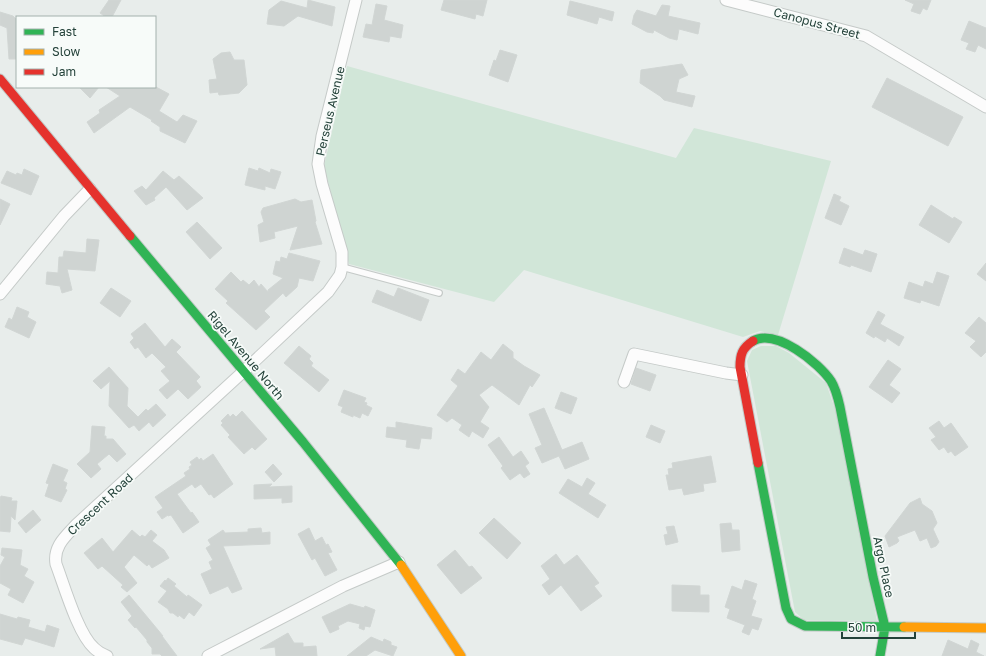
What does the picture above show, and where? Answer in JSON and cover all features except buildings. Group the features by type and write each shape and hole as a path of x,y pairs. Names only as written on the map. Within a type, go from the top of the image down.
{"main road":[{"name":"Rigel Avenue North","path":"0,79 88,191"},
{"name":"Rigel Avenue North","path":"0,91 88,191 241,374 303,442 395,564 461,656"},
{"name":"Argo Place","path":"757,338 779,341 792,347 809,359 830,380 836,392 873,576 885,627 806,626 793,622 791,619 784,597 740,366 741,354 745,346 757,338"},
{"name":"Rigel Avenue North","path":"395,564 453,656"},
{"path":"880,656 885,627 986,628"}],"street":[{"name":"Perseus Avenue","path":"342,267 342,252 322,184 318,164 322,136 356,0"},
{"name":"Canopus Street","path":"726,0 859,33 884,45 986,107"},
{"path":"0,294 64,216 88,191"},
{"path":"241,374 328,292 340,275 342,267"},
{"path":"624,382 634,354 742,375"},
{"name":"Crescent Road","path":"102,655 88,642 79,625 56,564 56,548 77,524 241,374"},
{"path":"208,656 343,586 395,564"}],"lane":[{"path":"342,267 439,293"}],"green space":[{"path":"347,66 676,158 694,128 831,161 778,335 760,331 743,337 524,270 494,302 349,264 324,166"},
{"path":"761,346 776,346 789,353 826,383 836,412 877,621 804,620 795,612 747,361 752,350"}],"traffic: fast":[{"path":"130,236 303,442 401,565"},
{"path":"753,341 762,338 773,339 796,349 817,365 831,381 834,387 838,397 873,577 885,627 880,656"},
{"path":"758,463 786,608 791,619 805,626 904,627"}],"traffic: slow":[{"path":"401,565 461,656"},
{"path":"904,627 986,628"}],"traffic: jam":[{"path":"0,79 130,236"},
{"path":"753,341 746,346 742,352 740,367 758,463"}]}
